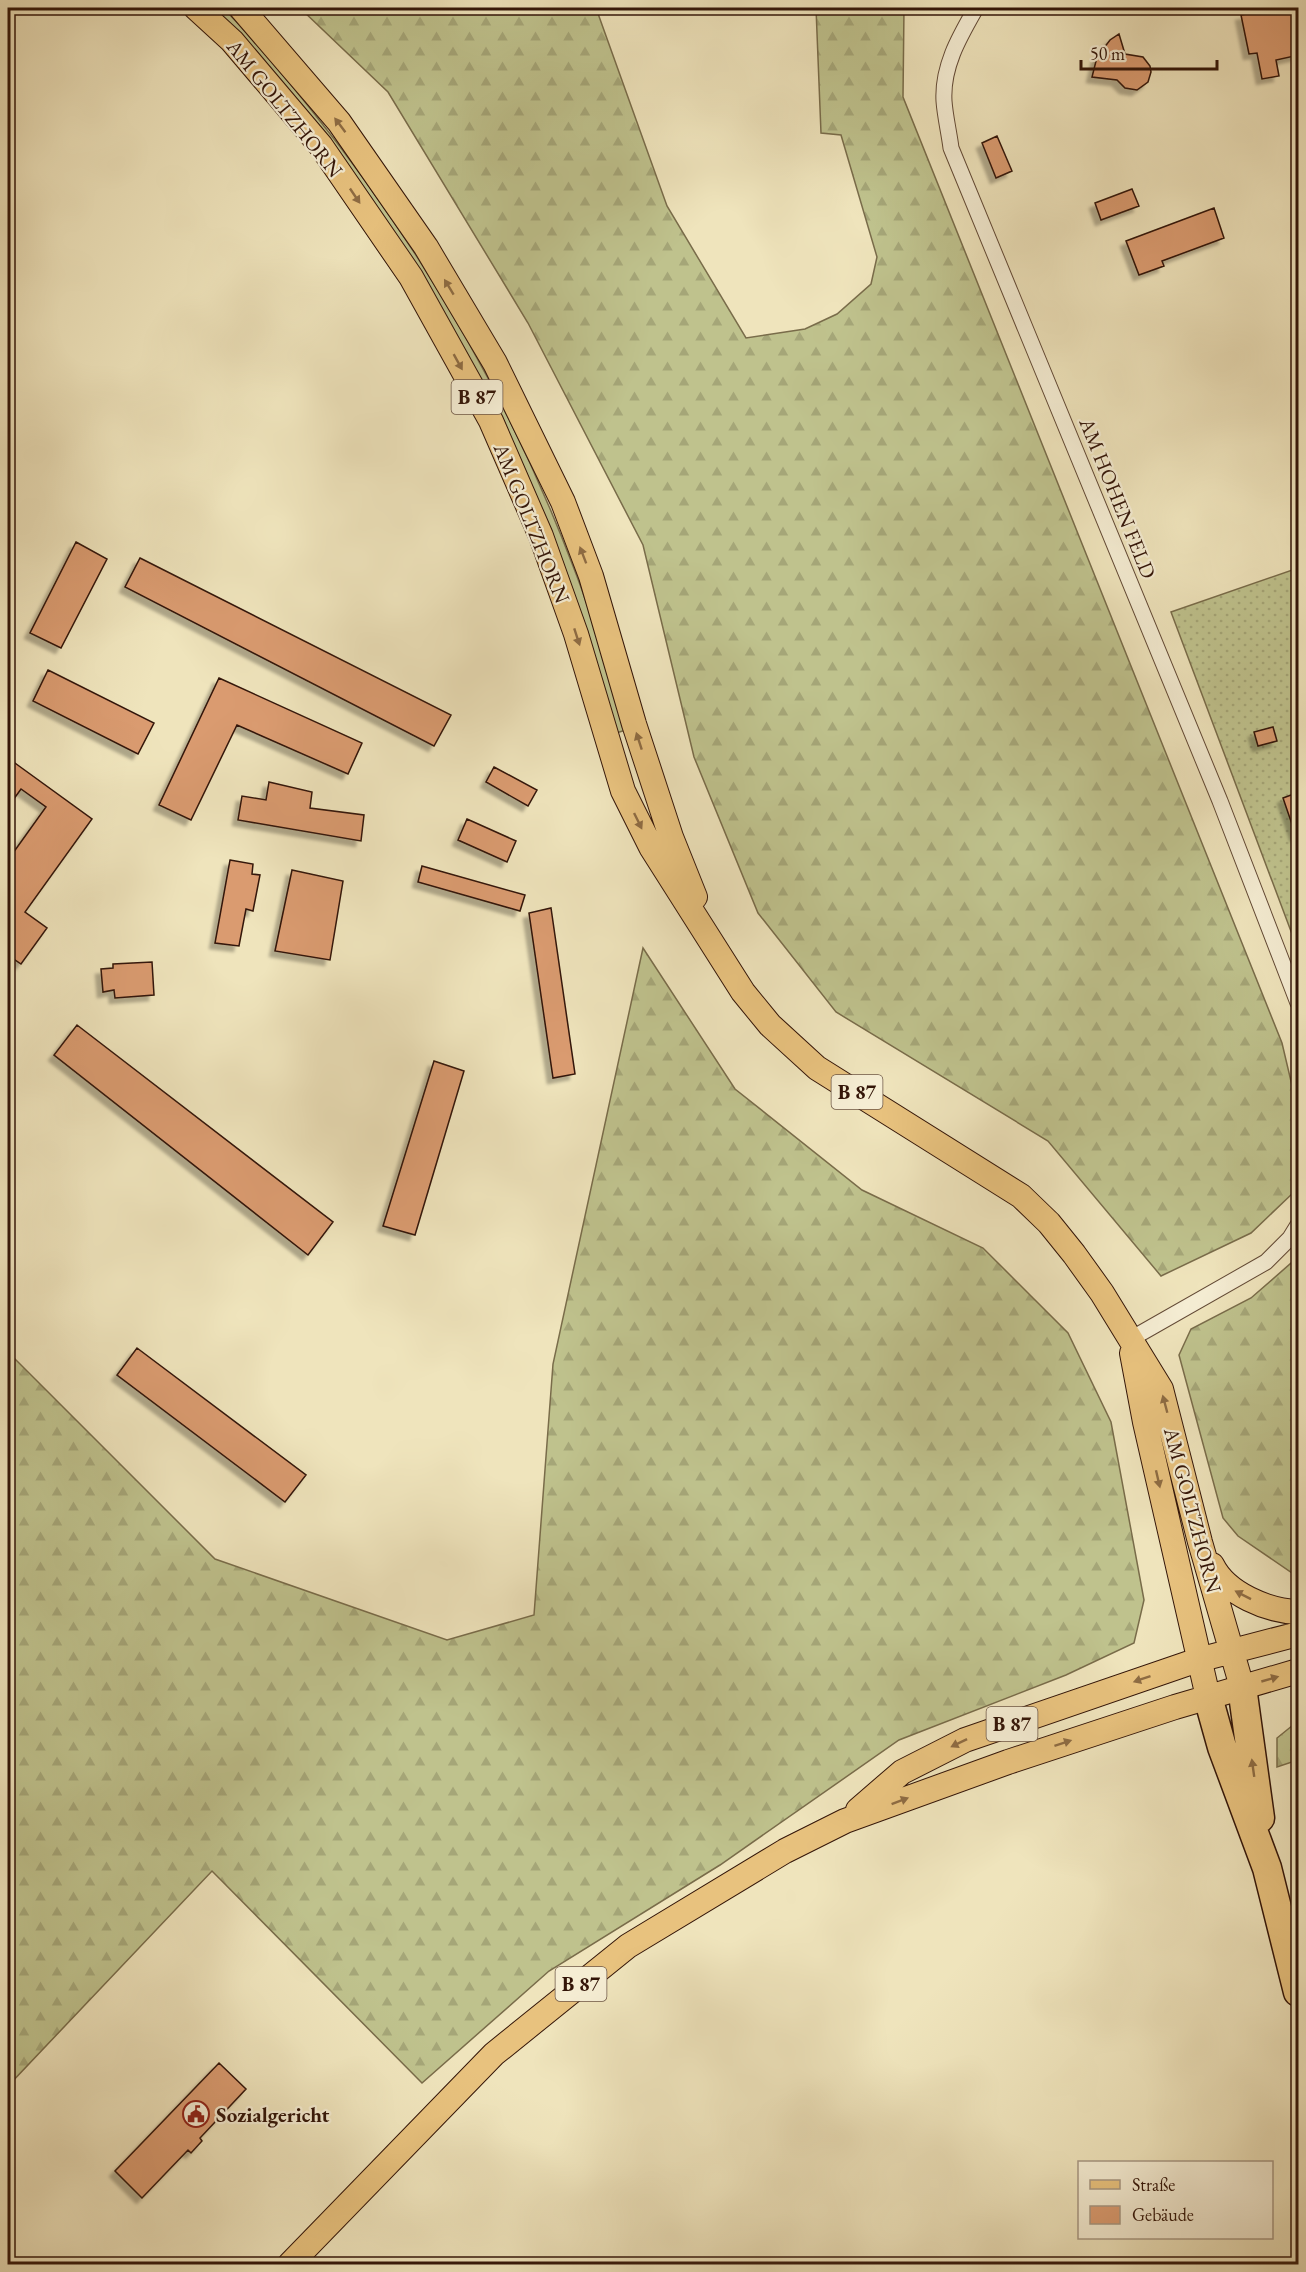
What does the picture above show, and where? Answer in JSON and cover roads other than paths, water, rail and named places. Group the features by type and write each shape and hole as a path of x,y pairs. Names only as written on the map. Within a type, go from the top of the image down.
{"highway":[{"path":"1242,1687 1267,1868"},
{"path":"1208,1697 1221,1747 1267,1868 1299,1992"}],"main road":[{"name":"AM GOLTZHORN","path":"196,8 232,41 321,146 411,277 485,411 541,536 576,634 623,791 651,847 742,992 770,1025 817,1068 1021,1196 1049,1223 1102,1293 1161,1389 1200,1542 1242,1687"},
{"name":"AM GOLTZHORN","path":"241,8 339,122 426,247 495,363 563,501 591,576 634,724 671,837 720,958"},
{"name":"AM GOLTZHORN","path":"1130,1340 1145,1422 1208,1697"},
{"path":"1200,1542 1215,1572 1230,1588 1262,1603 1299,1612"},
{"path":"1231,1651 1299,1634"},
{"name":"B 87","path":"845,1821 902,1772 965,1740 1198,1660 1231,1651"},
{"path":"1242,1687 1299,1671"},
{"name":"B 87","path":"290,2265 494,2054 628,1946 785,1851 845,1821 997,1765 1242,1687"}],"street":[{"name":"AM HOHEN FELD","path":"976,8 957,40 946,70 944,99 951,148 1216,790 1299,1003"},
{"path":"1130,1340 1266,1262 1290,1238 1299,1225"}],"place":[{"name":"Sozialgericht","path":"196,2114"}]}
